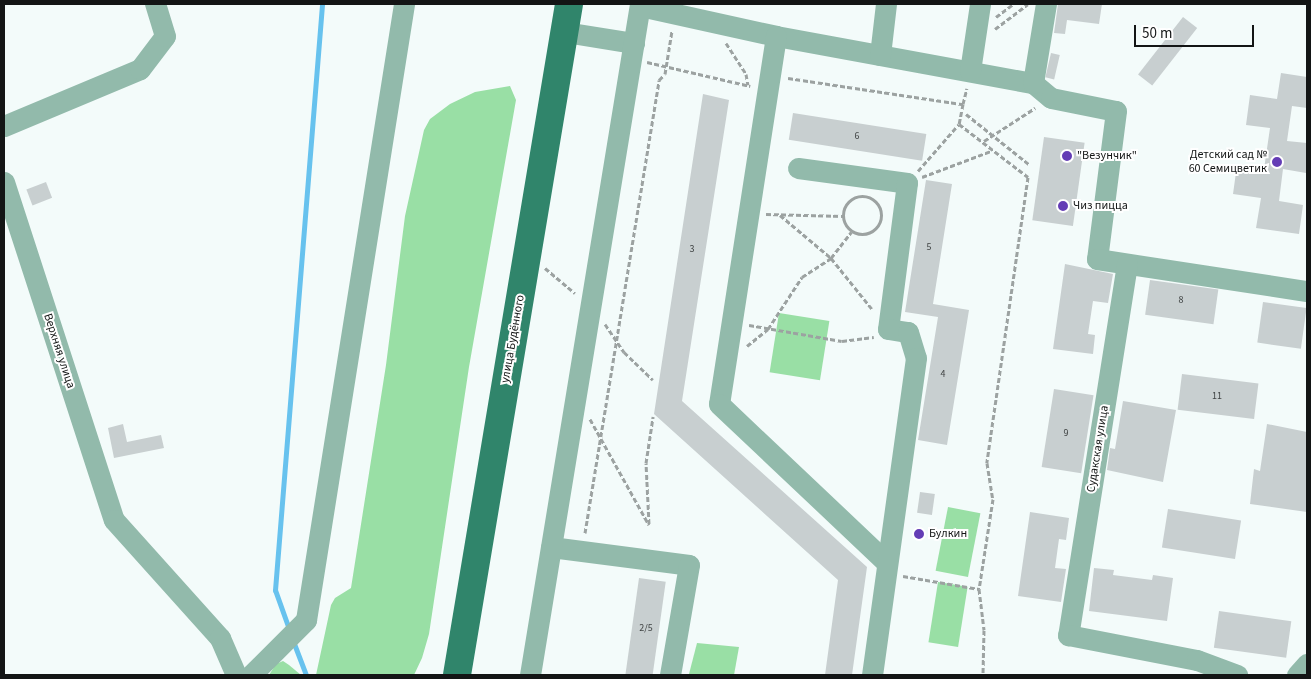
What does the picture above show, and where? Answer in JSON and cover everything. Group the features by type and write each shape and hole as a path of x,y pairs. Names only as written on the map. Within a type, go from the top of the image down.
{"main road":[{"name":"улица Будённого","path":"457,675 569,4"}],"street":[{"path":"4,126 140,69 166,36 155,4"},
{"path":"251,675 306,620 404,4"},
{"path":"880,55 886,4"},
{"path":"970,72 980,4"},
{"path":"1032,83 1046,4"},
{"path":"530,675 640,5 776,36 1032,83 1051,98 1116,111 1098,259 1307,291"},
{"path":"565,32 633,51"},
{"path":"776,36 719,404 886,568"},
{"path":"798,168 907,183 898,331 916,358 872,675"},
{"name":"Верхняя улица","path":"4,182 114,520 220,638 236,675"},
{"name":"Судакская улица","path":"1127,264 1068,635 1197,660 1237,675"},
{"path":"551,547 689,565 670,675"},
{"path":"1297,675 1307,664"}],"path":[{"path":"974,44 1029,4"},
{"path":"582,551 659,80 666,74 675,13"},
{"path":"633,51 667,67 748,84 766,101"},
{"path":"907,183 959,124 970,72"},
{"path":"770,75 963,104"},
{"path":"984,141 1051,98"},
{"path":"966,114 1030,165"},
{"path":"959,124 991,150 1028,176 987,463 994,499 979,589 984,630 983,675"},
{"path":"907,183 991,150"},
{"path":"857,197 869,197 879,206 881,218 876,230 864,235 852,232 843,216 846,204 857,197"},
{"path":"748,213 843,216"},
{"path":"780,215 831,258 898,331"},
{"path":"725,363 768,329 802,277 831,258 852,232"},
{"path":"731,322 842,341 898,331"},
{"path":"576,394 650,524 646,463 654,417"},
{"path":"886,568 979,589"}],"green space":[{"path":"510,86 516,100 469,367 429,634 422,658 414,675 316,675 331,605 335,598 351,588 386,365 405,216 424,130 430,119 450,104 475,92"},
{"path":"779,313 829,321 820,380 770,372"},
{"path":"948,507 980,513 968,577 936,571"},
{"path":"938,582 968,587 958,647 928,642"},
{"path":"697,643 739,647 734,675 689,674"},
{"path":"283,661 301,675 269,675 276,664"}],"building":[{"path":"1058,4 1102,4 1099,24 1067,20 1065,34 1054,33"},
{"path":"1183,17 1197,28 1152,86 1138,75"},
{"path":"1051,53 1060,55 1054,79 1045,77"},
{"path":"1281,73 1307,77 1307,108 1292,106 1287,141 1307,143 1306,173 1283,169 1279,201 1303,205 1299,234 1256,228 1261,198 1233,194 1237,165 1264,169 1270,128 1246,125 1250,95 1277,99"},
{"path":"703,94 729,100 682,401 867,567 852,675 825,675 838,580 654,414"},
{"path":"793,113 926,134 922,161 789,140"},
{"path":"1044,137 1085,143 1073,226 1032,220"},
{"path":"926,180 952,184 933,304 969,310 947,445 918,440 938,317 905,312"},
{"path":"46,182 52,198 32,205 26,190"},
{"path":"1065,264 1113,274 1108,303 1093,301 1088,334 1095,335 1093,354 1053,349"},
{"path":"1150,280 1218,290 1213,324 1145,315"},
{"path":"1263,302 1307,308 1301,349 1257,343"},
{"path":"1182,374 1258,383 1254,419 1178,410"},
{"path":"1054,389 1094,395 1081,473 1042,467"},
{"path":"1123,401 1176,410 1163,482 1107,470 1110,448 1115,449"},
{"path":"123,424 127,442 161,435 164,448 114,458 108,428"},
{"path":"1267,424 1307,432 1307,512 1250,504 1254,469 1260,471"},
{"path":"920,492 935,494 932,515 917,513"},
{"path":"1168,509 1241,521 1235,559 1162,548"},
{"path":"1030,512 1069,518 1066,540 1059,539 1055,568 1066,569 1061,602 1018,596"},
{"path":"1094,568 1114,570 1113,575 1152,580 1153,575 1173,578 1167,621 1089,611"},
{"path":"639,578 666,582 653,675 625,675"},
{"path":"1219,611 1291,621 1286,658 1214,648"}],"waterway":[{"path":"289,629 275,590 322,4"},
{"path":"293,641 306,675"}],"place":[{"name":"\"Везунчик\"","path":"1067,156"},
{"name":"Детский сад № 60 Семицветик","path":"1277,162"},
{"name":"Чиз пицца","path":"1063,206"},
{"name":"Булкин","path":"919,534"}]}
